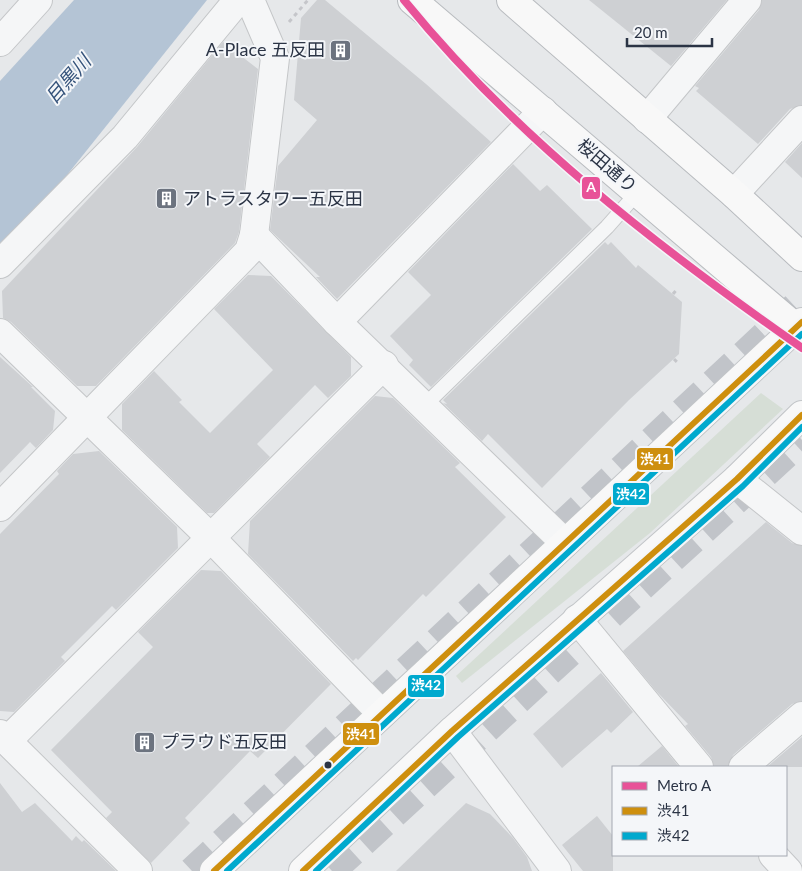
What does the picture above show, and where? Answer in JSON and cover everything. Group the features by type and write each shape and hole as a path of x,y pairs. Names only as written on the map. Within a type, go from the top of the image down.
{"main road":[{"name":"桜田通り","path":"412,0 800,328"},
{"path":"512,0 734,194 802,257"},
{"path":"214,871 565,543 800,328"},
{"path":"303,871 452,731 737,479 802,415"}],"street":[{"path":"0,42 38,0"},
{"path":"0,264 125,137 238,0"},
{"path":"0,507 88,419 249,251 254,235 275,58 250,0"},
{"path":"646,119 747,0"},
{"path":"337,322 543,111"},
{"path":"734,194 802,120"},
{"path":"254,235 337,322 384,365 565,543"},
{"path":"0,333 210,537 382,714"},
{"path":"138,871 3,738 384,365"},
{"path":"737,479 802,531"},
{"path":"577,619 698,766"},
{"path":"744,766 802,716"},
{"path":"452,731 555,870"},
{"path":"775,856 788,871"}],"lane":[{"path":"425,405 607,227 638,192"}],"path":[{"path":"283,29 308,0"},
{"path":"673,294 678,288"},
{"path":"674,359 678,363"}],"shaded area":[{"path":"761,393 783,409 650,533 462,683 456,676"}],"water":[{"name":"目黒川","path":"74,0 207,0 63,180 0,243 0,81"}],"building":[{"path":"317,0 325,0 426,84 491,142 337,299 316,277 320,277 270,230 278,166 317,120 294,100 301,18"},
{"path":"589,0 727,0 671,66"},
{"path":"762,0 802,0 802,105 790,109 758,144 696,91 699,88 695,86 759,10"},
{"name":"アトラスタワー五反田","path":"223,42 258,69 239,232 235,243 96,386 77,386 11,322 3,318 2,291 137,147"},
{"path":"802,143 802,178 785,162"},
{"path":"513,164 540,191 547,185 592,229 431,387 409,365 413,360 390,336 431,295 408,272"},
{"path":"605,242 608,245 611,242 636,268 638,265 682,302 679,354 629,400 542,488 488,434 482,441 443,403 447,404 443,400"},
{"path":"248,275 271,276 351,357 351,376 328,398 315,385 257,444 270,457 214,513 207,513 122,430 122,404 154,371 182,400 179,402 210,433 273,370 214,309"},
{"path":"0,357 33,387 31,387 55,411 53,430 36,448 30,442 0,473"},
{"path":"375,396 393,398 460,463 455,467 506,517 426,597 423,594 358,660 356,658 353,661 248,554 250,521"},
{"path":"99,451 177,527 178,548 116,610 112,606 61,657 65,661 14,712 0,711 0,534 59,474 57,471 73,454"},
{"path":"766,522 792,543 802,546 802,701 792,704 733,755 728,766 714,766 711,757 685,726 688,724 656,691 623,651"},
{"path":"201,570 221,571 331,684 258,758 250,751 185,818 190,823 151,863 106,818 112,812 51,750 153,647 138,632"},
{"path":"601,673 633,712 611,733 607,729 562,768 533,734"},
{"path":"802,737 802,767 768,766"},
{"path":"662,746 678,766 638,766"},
{"path":"0,783 22,812 35,803 72,841 76,836 82,842 84,840 116,871 0,871"},
{"path":"466,803 490,814 513,838 527,857 532,871 396,871"},
{"path":"597,816 612,835 613,871 583,871 562,845"}],"tunnel":[{"path":"192,871 802,300"},
{"path":"332,871 802,440"}],"metro line":[{"name":"A","path":"404,0 492,98 591,188 695,271 802,348"}],"transit line":[{"name":"渋41","path":"214,871 802,322"},
{"name":"渋42","path":"227,871 802,334"},
{"name":"渋41","path":"303,871 452,731 737,479 802,415"},
{"name":"渋42","path":"316,871 458,737 743,486 802,427"}],"place":[{"name":"A-Place 五反田","path":"341,50"},
{"name":"アトラスタワー五反田","path":"167,199"},
{"name":"プラウド五反田","path":"145,742"}]}
